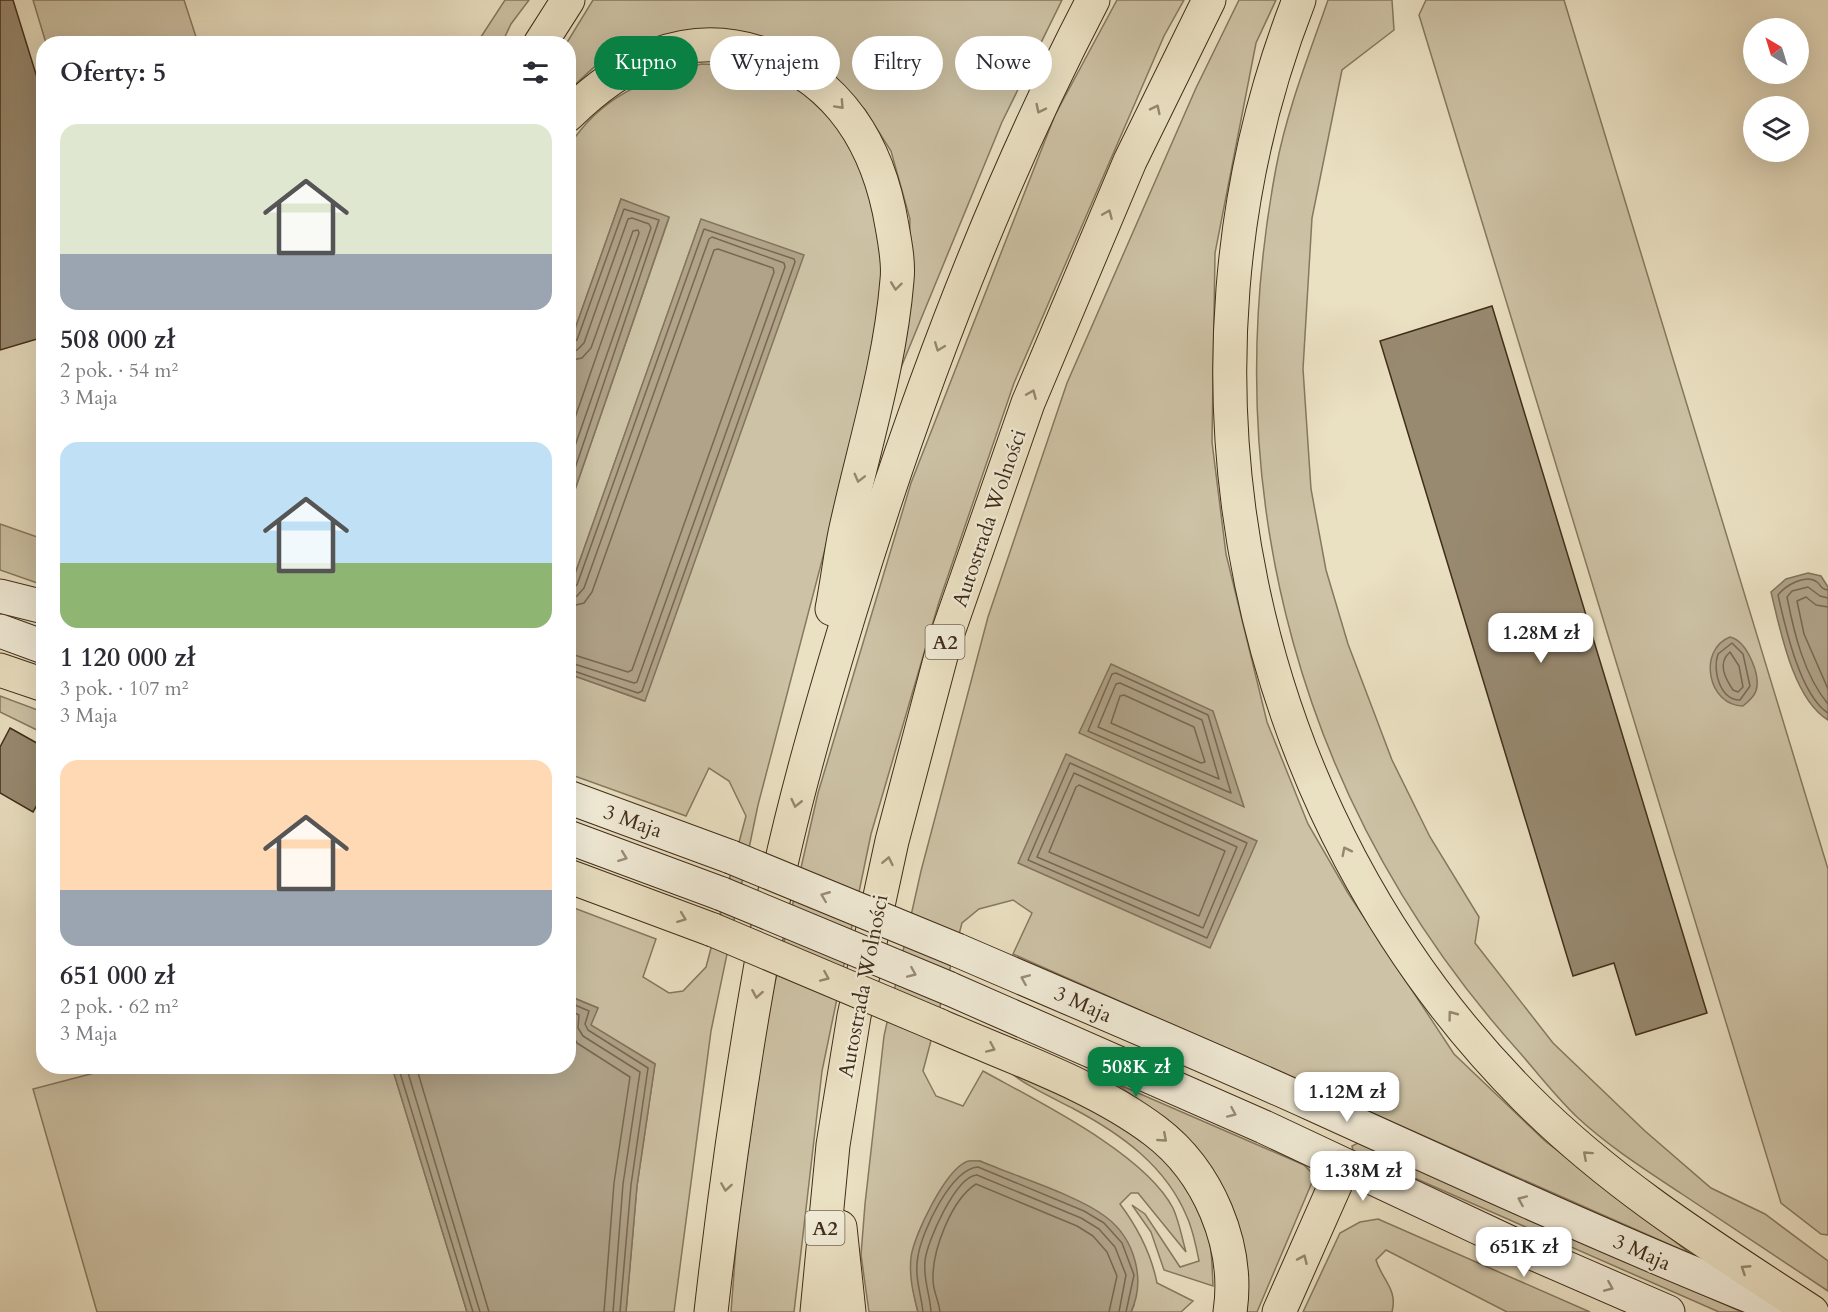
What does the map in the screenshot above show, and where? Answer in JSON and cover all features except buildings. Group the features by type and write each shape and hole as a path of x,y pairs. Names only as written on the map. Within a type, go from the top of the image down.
{"highway":[{"path":"545,36 568,0"},
{"path":"809,746 874,533 928,375 1026,137 1093,0"},
{"name":"Autostrada Wolności","path":"818,1312 833,1145 854,1016 892,841 945,641 1033,392 1130,161 1209,0"},
{"path":"1299,0 1268,90 1240,215 1231,303 1228,390 1233,477 1247,568 1271,667 1304,761 1346,852 1372,899 1430,986 1486,1055 1526,1099 1618,1182 1812,1312"},
{"path":"576,107 597,87 630,65 666,50 708,45 741,47 798,69 822,86 848,114 867,142 886,189 895,240 897,279 876,412 845,534 809,746 770,914 725,1195 711,1312"},
{"path":"0,670 36,682"},
{"path":"576,879 713,930 938,1024 1136,1117 1174,1148 1198,1177 1217,1212 1229,1253 1232,1283 1230,1312"},
{"path":"833,1145 849,1312"},
{"path":"1279,1312 1344,1165"}],"main road":[{"path":"0,596 36,605"},
{"path":"0,631 36,643"},
{"name":"3 Maja","path":"576,800 731,857 957,950 1310,1103 1494,1188 1683,1270 1789,1312"},
{"name":"3 Maja","path":"576,840 722,894 948,988 1264,1127 1530,1252 1668,1312"},
{"path":"1310,1103 1326,1139 1344,1165"}],"shaded area":[{"path":"33,0 184,0 196,36 44,36"},
{"path":"505,0 529,0 511,24 505,36 482,36"},
{"path":"593,0 1062,0 1044,36 955,36 955,90 1018,90 1002,122 893,387 908,295 910,219 891,151 865,110 840,87 840,36 729,36 713,29 662,36 594,36 594,67 576,84 576,36 571,36"},
{"path":"1117,0 1184,0 1164,36 1014,383 939,602 871,834 822,1071 794,1312 731,1312 738,1220 768,1013 818,793 911,483 1055,115"},
{"path":"1239,0 1276,0 1256,43 1215,253 1212,442 1226,554 1267,722 1308,824 1348,893 1454,1054 1545,1141 1691,1254 1013,954 1032,913 1013,900 979,909 962,923 923,1071 936,1096 963,1106 983,1071 1087,1130 1139,1168 1159,1188 1173,1208 1186,1252 1138,1193 1131,1193 1120,1204 1143,1241 1157,1283 1193,1301 1181,1312 1131,1312 1134,1305 1087,1206 980,1161 966,1162 928,1214 920,1231 914,1248 912,1267 918,1312 869,1312 861,1255 884,1036 921,871 988,617 1067,383 1196,88"},
{"path":"1328,0 1392,0 1394,30 1342,70 1312,218 1303,369 1311,489 1326,570 1348,644 1392,760 1430,837 1479,917 1475,943 1553,1043 1645,1131 1711,1188 1765,1214 1828,1261 1828,1291 1601,1138 1562,1102 1445,959 1381,858 1330,752 1293,641 1268,527 1257,409 1260,289 1276,168 1292,104"},
{"path":"1426,0 1564,0 1828,869 1828,1235 1821,1234 1781,1203 1419,15"},
{"path":"701,64 710,64 710,90 800,90 840,128 867,175 881,219 881,304 847,465 758,805 711,1031 674,1312 626,1312 637,1186 655,1064 590,1025 598,1008 576,999 576,909 656,939 643,977 669,993 683,991 706,967 746,816 729,781 709,768 686,816 576,777 576,677 644,701 701,220 576,571 576,487 669,218 621,199 576,326 576,136 596,114 630,90 698,90 698,65"},
{"path":"0,524 36,537 36,583 0,570"},
{"path":"0,696 36,709 36,730 0,712"},
{"path":"1003,1067 1063,1094 1121,1125 1171,1166 1190,1192 1205,1222 1210,1245 1213,1286 1164,1270 1151,1232 1132,1205 1145,1214 1180,1267 1199,1261 1187,1217 1167,1182 1154,1167 1109,1129 1028,1085"},
{"path":"90,1074 394,1074 467,1312 97,1312 33,1089"},
{"path":"1115,1083 1304,1165 1311,1172 1313,1180 1257,1312 1242,1312 1244,1260 1231,1204 1203,1157 1168,1120"},
{"path":"1358,1143 1742,1312 1719,1312 1353,1151 1352,1146"},
{"path":"1378,1219 1590,1312 1507,1312 1386,1250 1376,1260 1393,1297 1392,1312 1303,1312 1340,1233 1360,1222"}],"water":[{"path":"621,199 669,217 576,487 576,326"},
{"path":"701,219 804,255 645,701 576,676 576,571"},
{"path":"1808,573 1821,576 1828,587 1828,720 1816,710 1797,680 1784,643 1771,592 1786,579"},
{"path":"1730,637 1742,645 1747,652 1756,676 1755,693 1743,706 1731,704 1722,697 1715,688 1711,676 1710,665 1713,653"},
{"path":"1111,664 1213,711 1244,807 1079,733"},
{"path":"1066,754 1257,841 1210,948 1018,863"},
{"path":"576,999 598,1008 591,1025 655,1064 637,1186 626,1312 467,1312 394,1074 576,1074"},
{"path":"980,1161 1079,1201 1106,1217 1116,1226 1131,1248 1135,1261 1138,1287 1131,1312 918,1312 912,1285 911,1257 918,1234 940,1190 949,1178 966,1162"}]}
